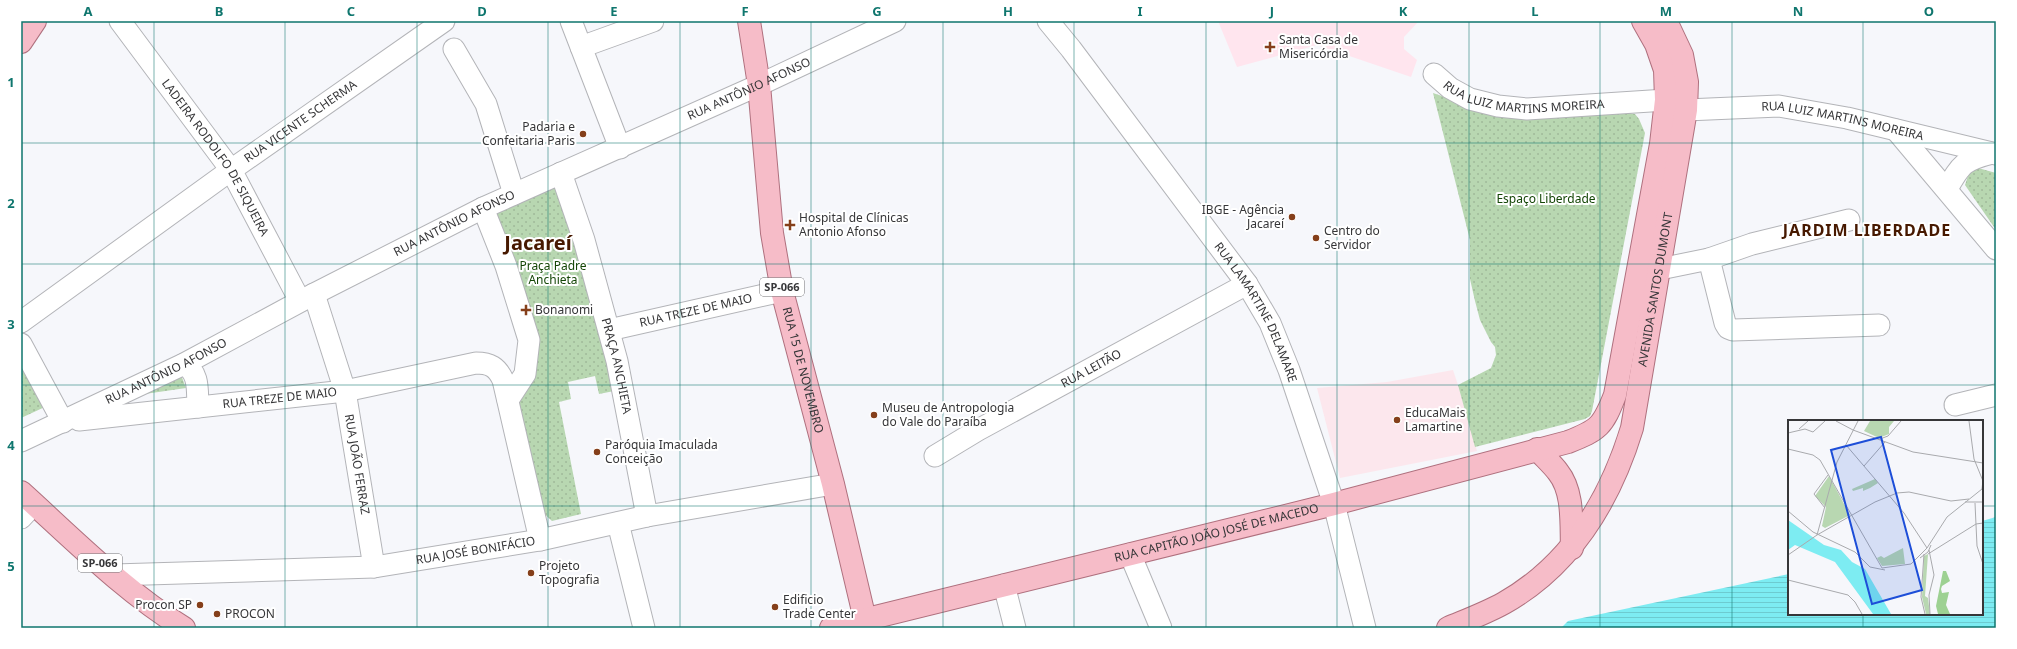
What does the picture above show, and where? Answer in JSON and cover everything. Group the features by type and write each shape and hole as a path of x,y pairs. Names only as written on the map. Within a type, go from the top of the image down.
{"main road":[{"path":"21,42 35,21"},
{"name":"SP-066","path":"749,21 759,85"},
{"name":"AVENIDA SANTOS DUMONT","path":"1598,428 1606,416 1615,395 1660,144 1666,100 1666,70 1656,44 1643,21"},
{"name":"AVENIDA SANTOS DUMONT","path":"1448,628 1504,603 1539,579 1572,548 1606,495 1622,461 1632,428 1686,110 1688,82 1682,55 1666,21"},
{"name":"RUA 15 DE NOVEMBRO","path":"759,85 772,233 782,291 833,484 866,623"},
{"name":"RUA CAPITÃO JOÃO JOSÉ DE MACEDO","path":"831,628 866,623 1004,585 1334,504 1536,449 1568,442 1598,428"},
{"path":"1536,449 1559,472 1566,486 1571,514 1572,548"},
{"name":"SP-066","path":"25,505 170,619 184,628"}],"street":[{"name":"LADEIRA RODOLFO DE SIQUEIRA","path":"120,21 231,170 307,297"},
{"name":"RUA VICENTE SCHERMA","path":"21,322 231,170 444,21"},
{"path":"571,21 620,148"},
{"path":"581,47 653,21"},
{"name":"RUA ANTÔNIO AFONSO","path":"21,441 184,364 307,297 482,208 620,148 895,21"},
{"name":"RUA LAMARTINE DELAMARE","path":"1048,21 1070,48 1247,284 1270,323 1289,370 1334,504 1365,628"},
{"path":"454,49 486,104 514,194"},
{"name":"RUA LUIZ MARTINS MOREIRA","path":"1434,74 1450,88 1470,99 1498,106 1527,109 1666,100"},
{"name":"RUA LUIZ MARTINS MOREIRA","path":"1686,110 1779,106 1896,130 1994,154"},
{"path":"1896,130 1996,249"},
{"path":"1947,189 1959,168 1973,157 1994,154"},
{"name":"PRAÇA ANCHIETA","path":"561,173 584,240 617,361 647,516"},
{"path":"482,208 506,266 529,340 525,374 508,400 540,540"},
{"path":"1660,269 1709,259 1752,244 1849,220"},
{"path":"1709,259 1725,323 1728,328 1733,330 1879,325"},
{"name":"RUA LEITÃO","path":"935,456 978,430 1247,284"},
{"name":"RUA TREZE DE MAIO","path":"609,330 782,291"},
{"name":"RUA JOÃO FERRAZ","path":"307,297 345,392 374,567"},
{"path":"21,344 63,422"},
{"name":"RUA TREZE DE MAIO","path":"63,422 345,392 476,363 493,366 501,376 508,400"},
{"path":"184,364 192,368 196,380 198,407"},
{"path":"1955,405 1996,395"},
{"name":"RUA JOSÉ BONIFÁCIO","path":"114,575 374,567 540,540 647,516 833,484"},
{"path":"618,522 644,628"},
{"path":"1130,554 1161,628"},
{"path":"1004,585 1015,628"}],"shaded area":[{"name":"Santa Casa de Misericórdia","path":"1218,21 1419,21 1404,37 1404,49 1417,60 1411,77 1317,45 1237,67"},
{"name":"EducaMais Lamartine","path":"1453,370 1477,451 1340,478 1317,388 1387,382"}],"green space":[{"name":"Espaço Liberdade","path":"1433,93 1492,113 1628,113 1635,114 1639,119 1645,133 1592,411 1590,416 1585,419 1475,447 1458,385 1491,368 1496,355 1495,347 1480,320 1475,301 1470,279 1470,240"},
{"path":"1978,168 1996,173 1996,230 1965,185 1969,173"},
{"name":"Praça Padre Anchieta","path":"557,182 582,254 614,391 599,394 595,376 568,382 571,399 559,402 581,514 552,521 542,512 516,400 532,375 495,212"},
{"path":"21,367 47,406 21,418"},
{"path":"181,375 186,388 131,396"}],"water":[{"path":"1996,517 1996,628 1561,628 1568,621 1788,574 1788,615 1983,615 1983,521"}],"place":[{"name":"Santa Casa de Misericórdia","path":"1270,47"},
{"name":"Padaria e Confeitaria Paris","path":"583,134"},
{"name":"IBGE - Agência Jacareí","path":"1292,217"},
{"name":"Hospital de Clínicas Antonio Afonso","path":"790,225"},
{"name":"Centro do Servidor","path":"1316,238"},
{"name":"Bonanomi","path":"526,310"},
{"name":"Museu de Antropologia do Vale do Paraíba","path":"874,415"},
{"name":"EducaMais Lamartine","path":"1397,420"},
{"name":"Paróquia Imaculada Conceição","path":"597,452"},
{"name":"Projeto Topografia","path":"531,573"},
{"name":"Procon SP","path":"200,605"},
{"name":"Edificio Trade Center","path":"775,607"},
{"name":"PROCON","path":"217,614"}],"district":[{"name":"JARDIM LIBERDADE","path":"1867,230"},
{"name":"Jacareí","path":"538,243"}]}
